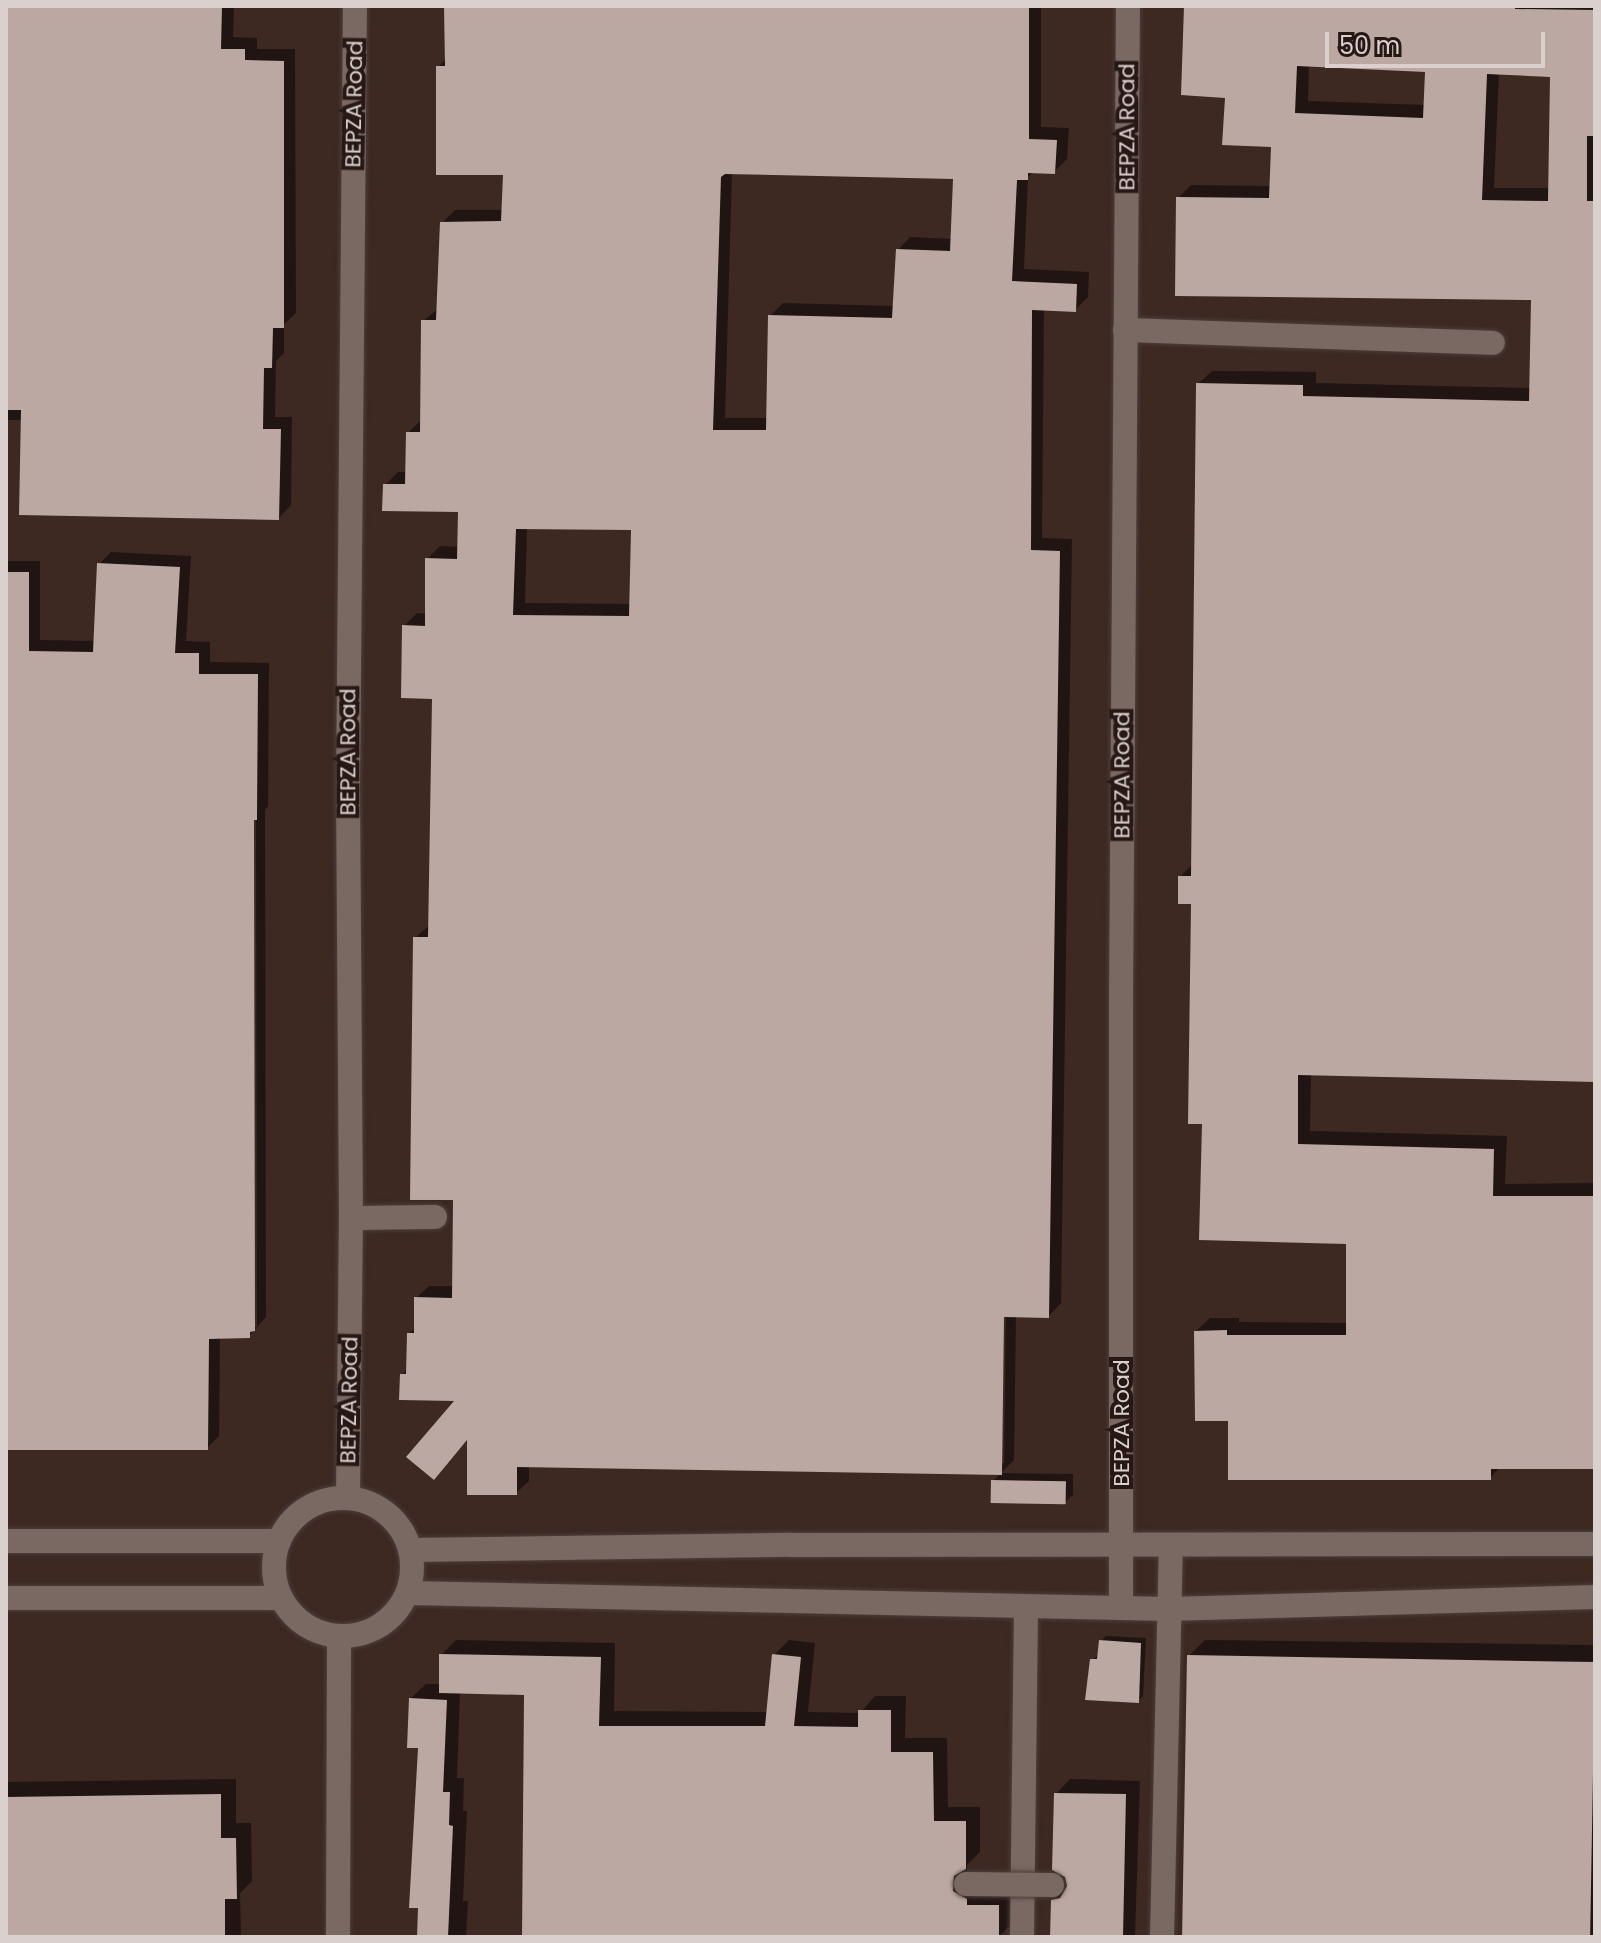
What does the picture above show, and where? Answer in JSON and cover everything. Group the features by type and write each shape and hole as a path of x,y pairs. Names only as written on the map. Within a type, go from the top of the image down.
{"street":[{"name":"BEPZA Road","path":"348,1498 351,1218 348,786 355,6"},
{"name":"BEPZA Road","path":"1121,1608 1121,1000 1128,6"},
{"path":"1125,330 1493,343"},
{"path":"351,1218 435,1217"},
{"path":"334,1498 348,1498 376,1506 388,1514 406,1537 411,1550 413,1565 408,1593 392,1617 368,1633 339,1637 311,1629 289,1610 281,1598 274,1570 279,1541 285,1528 306,1508 334,1498"},
{"path":"6,1541 279,1541"},
{"path":"411,1550 1595,1544"},
{"path":"1162,1937 1171,1545"},
{"path":"408,1593 1168,1609 1595,1597"},
{"path":"6,1598 281,1598"},
{"path":"1022,1937 1026,1607"},
{"path":"338,1937 339,1637"},
{"path":"966,1884 1052,1885"}],"shaded area":[{"path":"6,6 1595,6 1595,1937 6,1937"}],"building":[{"path":"6,6 222,6 221,49 245,49 245,60 284,61 284,328 273,328 272,368 264,368 263,429 281,429 279,520 19,515 21,410 6,410"},
{"path":"444,6 1029,6 1029,139 1057,140 1055,174 1028,173 1028,180 1017,180 1012,281 1077,284 1076,312 1032,310 1031,550 1060,551 1049,1318 1004,1317 1002,1475 517,1467 517,1495 467,1495 467,1440 434,1480 406,1457 454,1401 399,1400 400,1374 406,1374 407,1333 414,1333 414,1297 452,1298 453,1200 410,1200 413,937 428,937 432,699 401,698 402,625 425,626 425,558 457,559 458,512 382,511 383,484 405,484 406,432 420,432 421,320 436,320 440,222 501,221 503,175 436,175 436,66 445,66","holes":["725,174 953,179 950,251 896,249 892,318 768,315 766,430 713,430 721,177","516,529 631,530 629,616 513,615"]},
{"path":"1184,6 1515,6 1515,9 1595,10 1595,136 1587,136 1587,201 1595,201 1595,1082 1298,1075 1298,1144 1494,1149 1493,1196 1595,1196 1595,1469 1491,1469 1491,1480 1228,1480 1228,1421 1195,1421 1194,1331 1227,1330 1227,1335 1346,1335 1346,1244 1199,1240 1202,1124 1188,1124 1191,904 1178,904 1178,876 1191,876 1196,383 1303,385 1303,396 1529,401 1531,300 1175,296 1176,197 1269,198 1271,147 1222,145 1225,98 1181,95","holes":["1297,66 1425,72 1423,118 1295,113","1487,74 1550,77 1548,201 1482,200"]},
{"path":"97,563 180,567 175,653 199,653 199,674 258,674 257,820 254,820 255,1331 250,1332 250,1338 209,1339 208,1450 7,1450 6,572 29,572 29,651 93,652"},
{"path":"991,1480 1066,1481 1066,1504 991,1503"},
{"path":"1099,1640 1141,1643 1139,1703 1085,1700 1090,1659 1097,1659"},
{"path":"439,1654 601,1657 599,1726 765,1726 772,1654 801,1657 794,1726 858,1727 858,1710 891,1710 891,1752 933,1752 934,1821 966,1821 966,1869 954,1876 953,1891 967,1899 967,1905 999,1905 999,1937 522,1937 524,1695 439,1693"},
{"path":"1187,1655 1595,1662 1590,1937 1182,1937"},
{"path":"409,1698 447,1700 443,1792 450,1792 449,1825 453,1826 448,1937 417,1937 418,1908 409,1908 418,1748 407,1748"},
{"path":"1054,1793 1126,1794 1123,1937 1050,1937 1051,1900 1060,1898 1067,1886 1065,1877 1052,1870"},
{"path":"221,1794 221,1838 236,1838 237,1899 225,1899 225,1937 6,1937 6,1797"}]}
